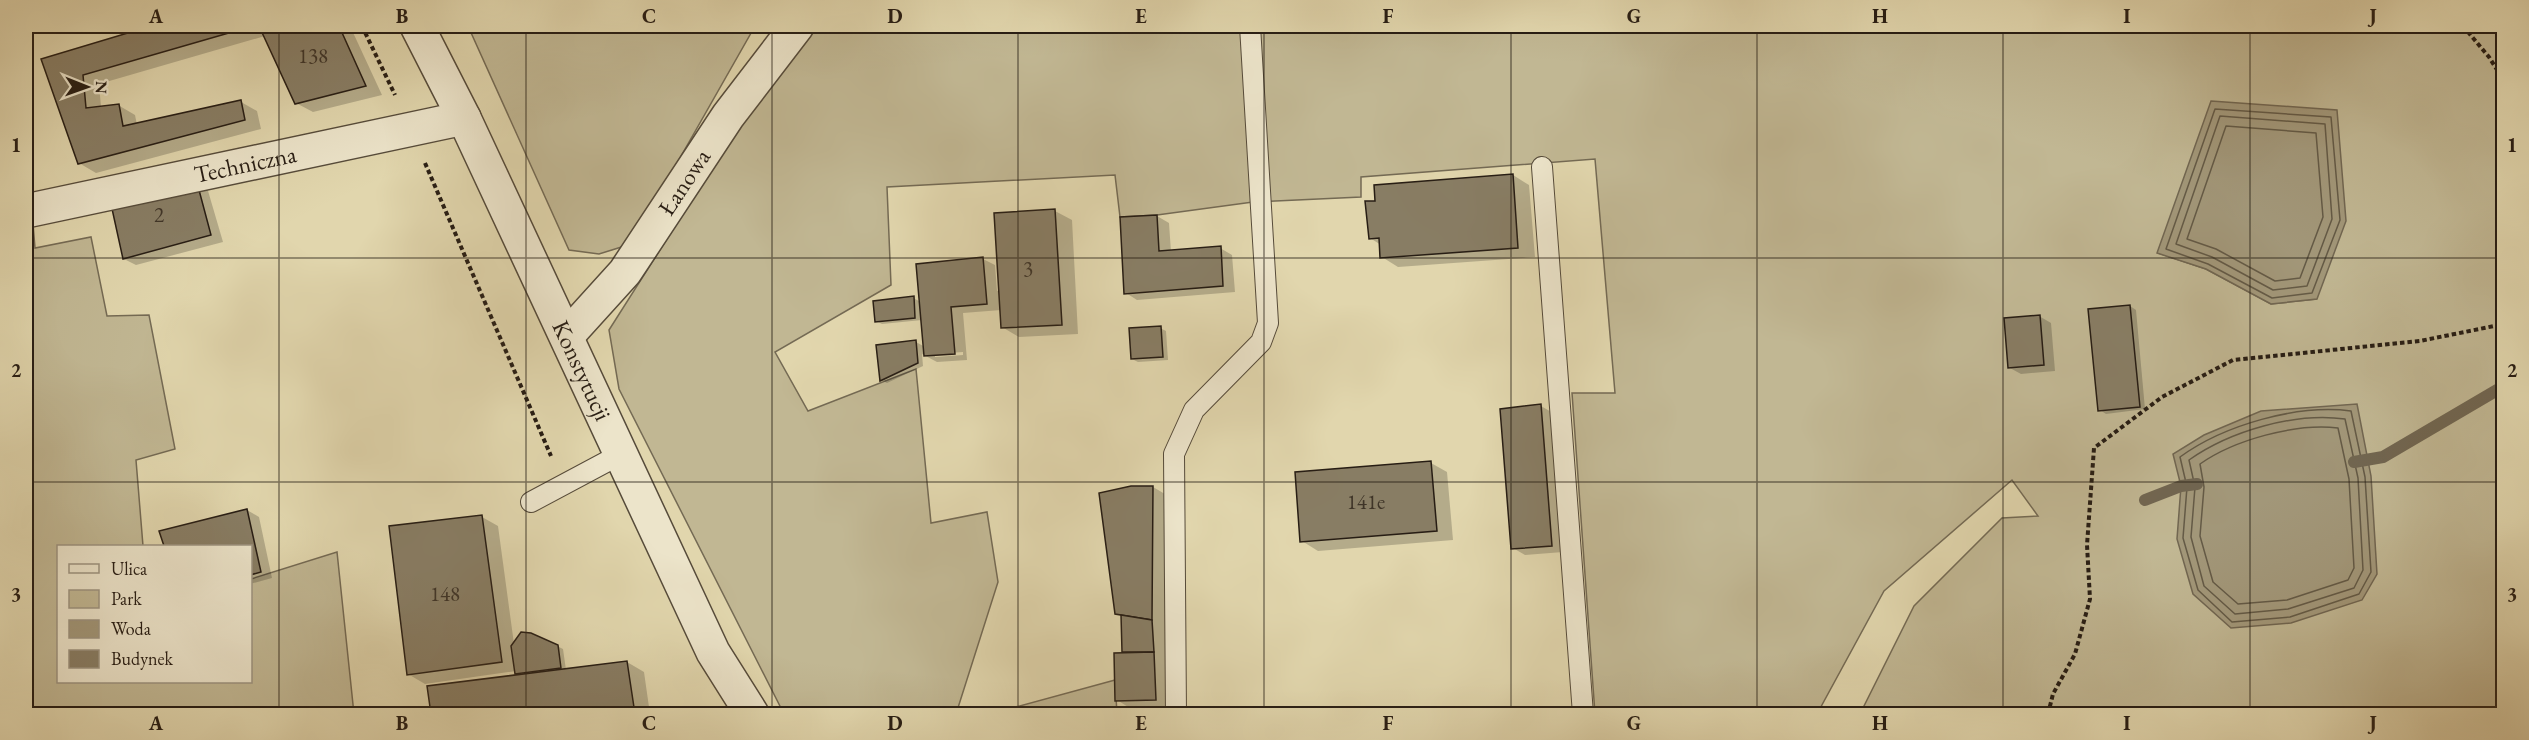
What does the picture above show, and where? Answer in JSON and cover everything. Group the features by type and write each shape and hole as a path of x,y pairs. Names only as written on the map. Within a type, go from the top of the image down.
{"street":[{"name":"Konstytucji","path":"417,26 464,118 713,652 752,714"},
{"name":"Łanowa","path":"567,336 625,272 728,116 797,26"},
{"name":"Techniczna","path":"26,211 464,118"}],"lane":[{"path":"1176,714 1174,454 1194,410 1261,342 1268,323 1250,26"},
{"path":"1542,167 1583,714"},
{"path":"531,502 621,454"}],"path":[{"path":"362,26 410,129 551,456 565,483"},
{"path":"2463,26 2489,57 2504,81"},
{"path":"2048,714 2053,694 2076,654 2090,599 2087,545 2094,448 2162,397 2233,360 2420,341 2504,324"}],"green space":[{"path":"468,26 755,26 631,244 599,254 569,250"},
{"path":"818,26 2503,26 2503,714 1860,714 1914,606 2002,518 2038,516 2012,480 1884,591 1817,714 1595,714 1572,393 1615,393 1595,159 1361,177 1361,197 1253,202 1157,215 1120,217 1115,175 887,187 891,285 775,352 808,411 916,369 931,523 987,512 998,582 956,714 784,714 619,389 609,330 759,94","holes":["2158,253 2317,299 2271,304 2206,269"]},
{"path":"33,224 35,248 91,237 107,316 149,315 175,449 136,460 143,545 57,545 57,683 252,683 252,579 337,552 354,714 26,714 26,226"},
{"path":"1115,680 1117,714 990,714"}],"water":[{"path":"2211,101 2337,110 2346,221 2317,299 2271,304 2206,269 2157,253"},
{"path":"2357,404 2371,476 2377,574 2362,600 2291,623 2231,628 2193,594 2177,539 2181,486 2173,454 2204,435 2261,411"}],"building":[{"path":"151,26 253,26 83,75 86,108 119,104 123,126 241,100 245,120 78,164 41,59"},
{"path":"259,26 339,26 366,86 295,104"},
{"path":"1513,174 1518,248 1380,258 1379,238 1369,239 1365,201 1375,201 1374,185"},
{"path":"195,175 211,235 123,259 109,195"},
{"path":"1055,209 1062,325 1001,328 994,213"},
{"path":"1157,215 1159,251 1221,246 1223,286 1124,294 1120,217"},
{"path":"983,257 987,304 951,307 955,354 924,356 916,264"},
{"path":"914,296 915,318 875,322 873,301"},
{"path":"2130,305 2140,407 2098,411 2088,309"},
{"path":"2040,315 2044,365 2008,368 2004,318"},
{"path":"1161,326 1163,357 1131,359 1129,328"},
{"path":"916,340 918,363 880,381 876,345"},
{"path":"1541,404 1552,546 1511,549 1500,409"},
{"path":"1431,461 1437,531 1300,542 1295,472"},
{"path":"1131,486 1153,486 1152,620 1115,614 1099,493"},
{"path":"247,509 261,572 252,574 252,545 164,545 159,531"},
{"path":"482,515 502,662 407,675 389,526"},
{"path":"1121,615 1152,620 1154,652 1122,652"},
{"path":"521,632 531,633 558,645 561,668 515,674 511,646"},
{"path":"1154,652 1156,700 1115,701 1114,653"},
{"path":"627,661 635,714 431,714 427,686"}],"waterway":[{"path":"2354,462 2383,457 2504,386"},
{"path":"2145,500 2181,486 2197,484"}]}
